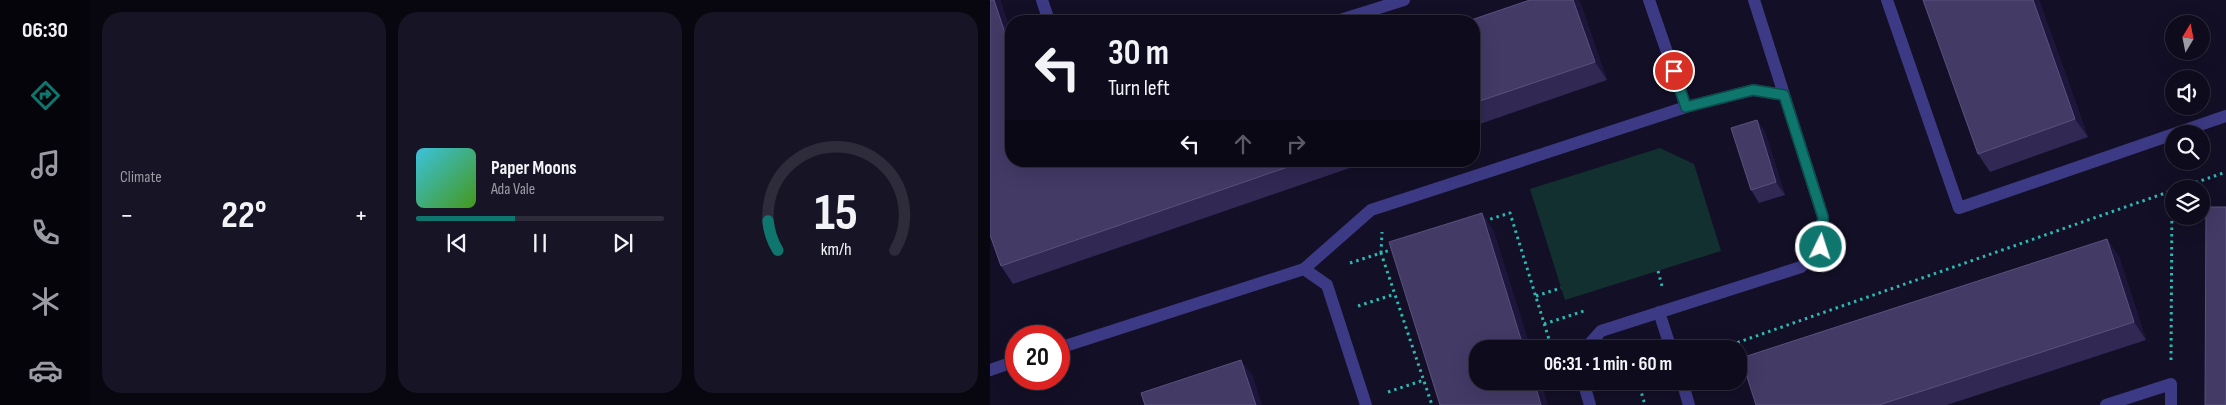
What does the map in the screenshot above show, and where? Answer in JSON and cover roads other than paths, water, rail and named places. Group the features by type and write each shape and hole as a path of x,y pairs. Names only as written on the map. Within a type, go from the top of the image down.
{"street":[{"path":"1042,0 1047,15"},
{"path":"1356,15 1404,0"},
{"path":"1649,0 1686,107"},
{"path":"1593,340 1601,331 1801,267 1821,247 1823,217 1754,0"},
{"path":"1887,0 1959,208 2226,116"},
{"path":"1070,344 1304,269 1371,210 1686,107 1753,90 1784,95"},
{"path":"1304,269 1327,285 1366,405"},
{"path":"1659,312 1668,340"},
{"path":"990,370 1005,365"},
{"path":"2106,405 2171,384 2171,405"},
{"path":"1586,390 1590,405"},
{"path":"1685,390 1689,405"}]}
